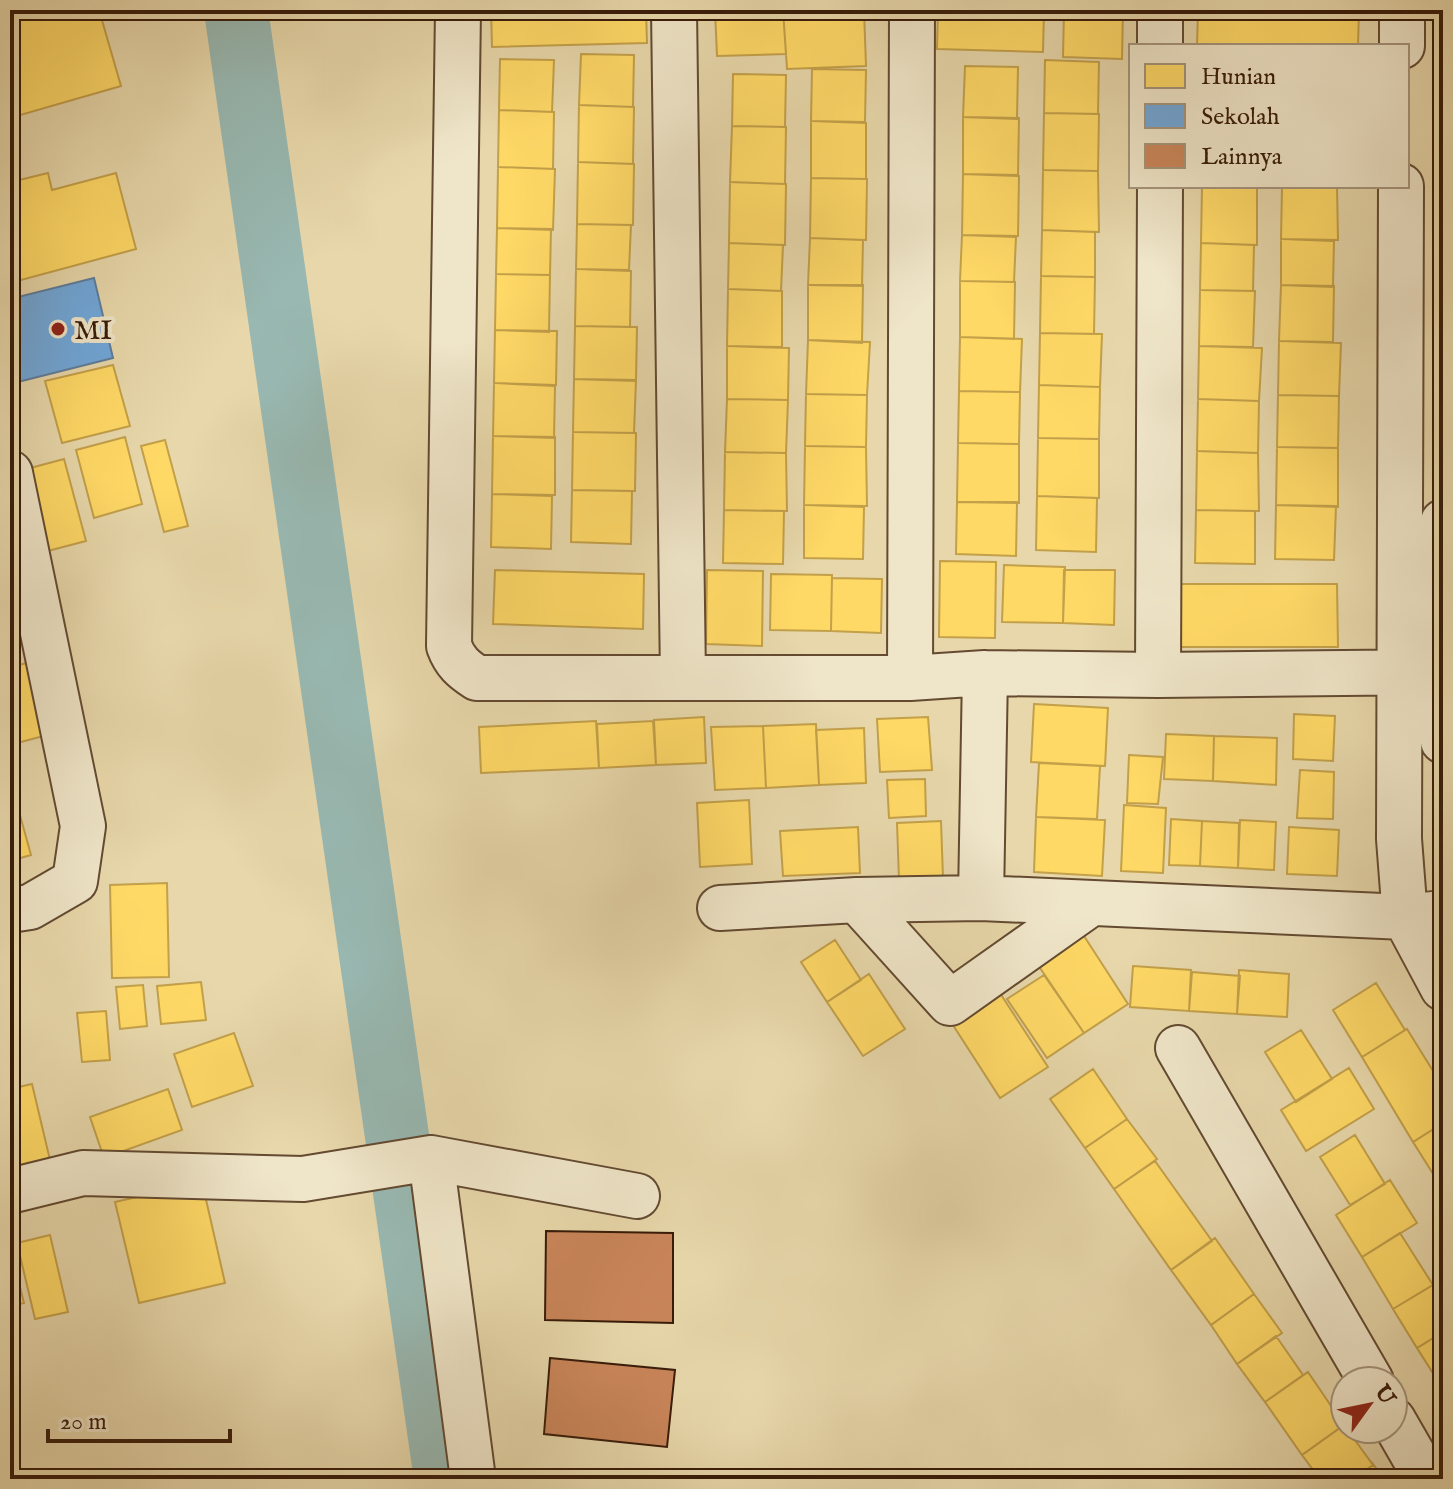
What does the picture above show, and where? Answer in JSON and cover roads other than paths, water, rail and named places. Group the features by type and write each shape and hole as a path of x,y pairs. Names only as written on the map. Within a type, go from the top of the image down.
{"street":[{"path":"458,10 449,646 454,660 477,678 910,678 985,673 1441,672"},
{"path":"674,10 683,678"},
{"path":"910,678 912,10"},
{"path":"1160,10 1160,44"},
{"path":"1402,10 1402,44"},
{"path":"1158,675 1160,188"},
{"path":"1401,188 1399,839 1424,915 1443,988"},
{"path":"10,473 83,826 75,881 30,907 10,910"},
{"path":"1443,522 1443,741"},
{"path":"981,898 985,673"},
{"path":"720,908 857,900 981,898 1424,915"},
{"path":"857,900 950,1003 1090,904"},
{"path":"1178,1048 1362,1365"},
{"path":"418,1160 473,1479"},
{"path":"10,1191 83,1173 303,1179 418,1160 637,1196"},
{"path":"1407,1445 1427,1479"}],"waterway":[{"path":"236,10 446,1479"}],"place":[{"name":"MI","path":"58,329"}]}
